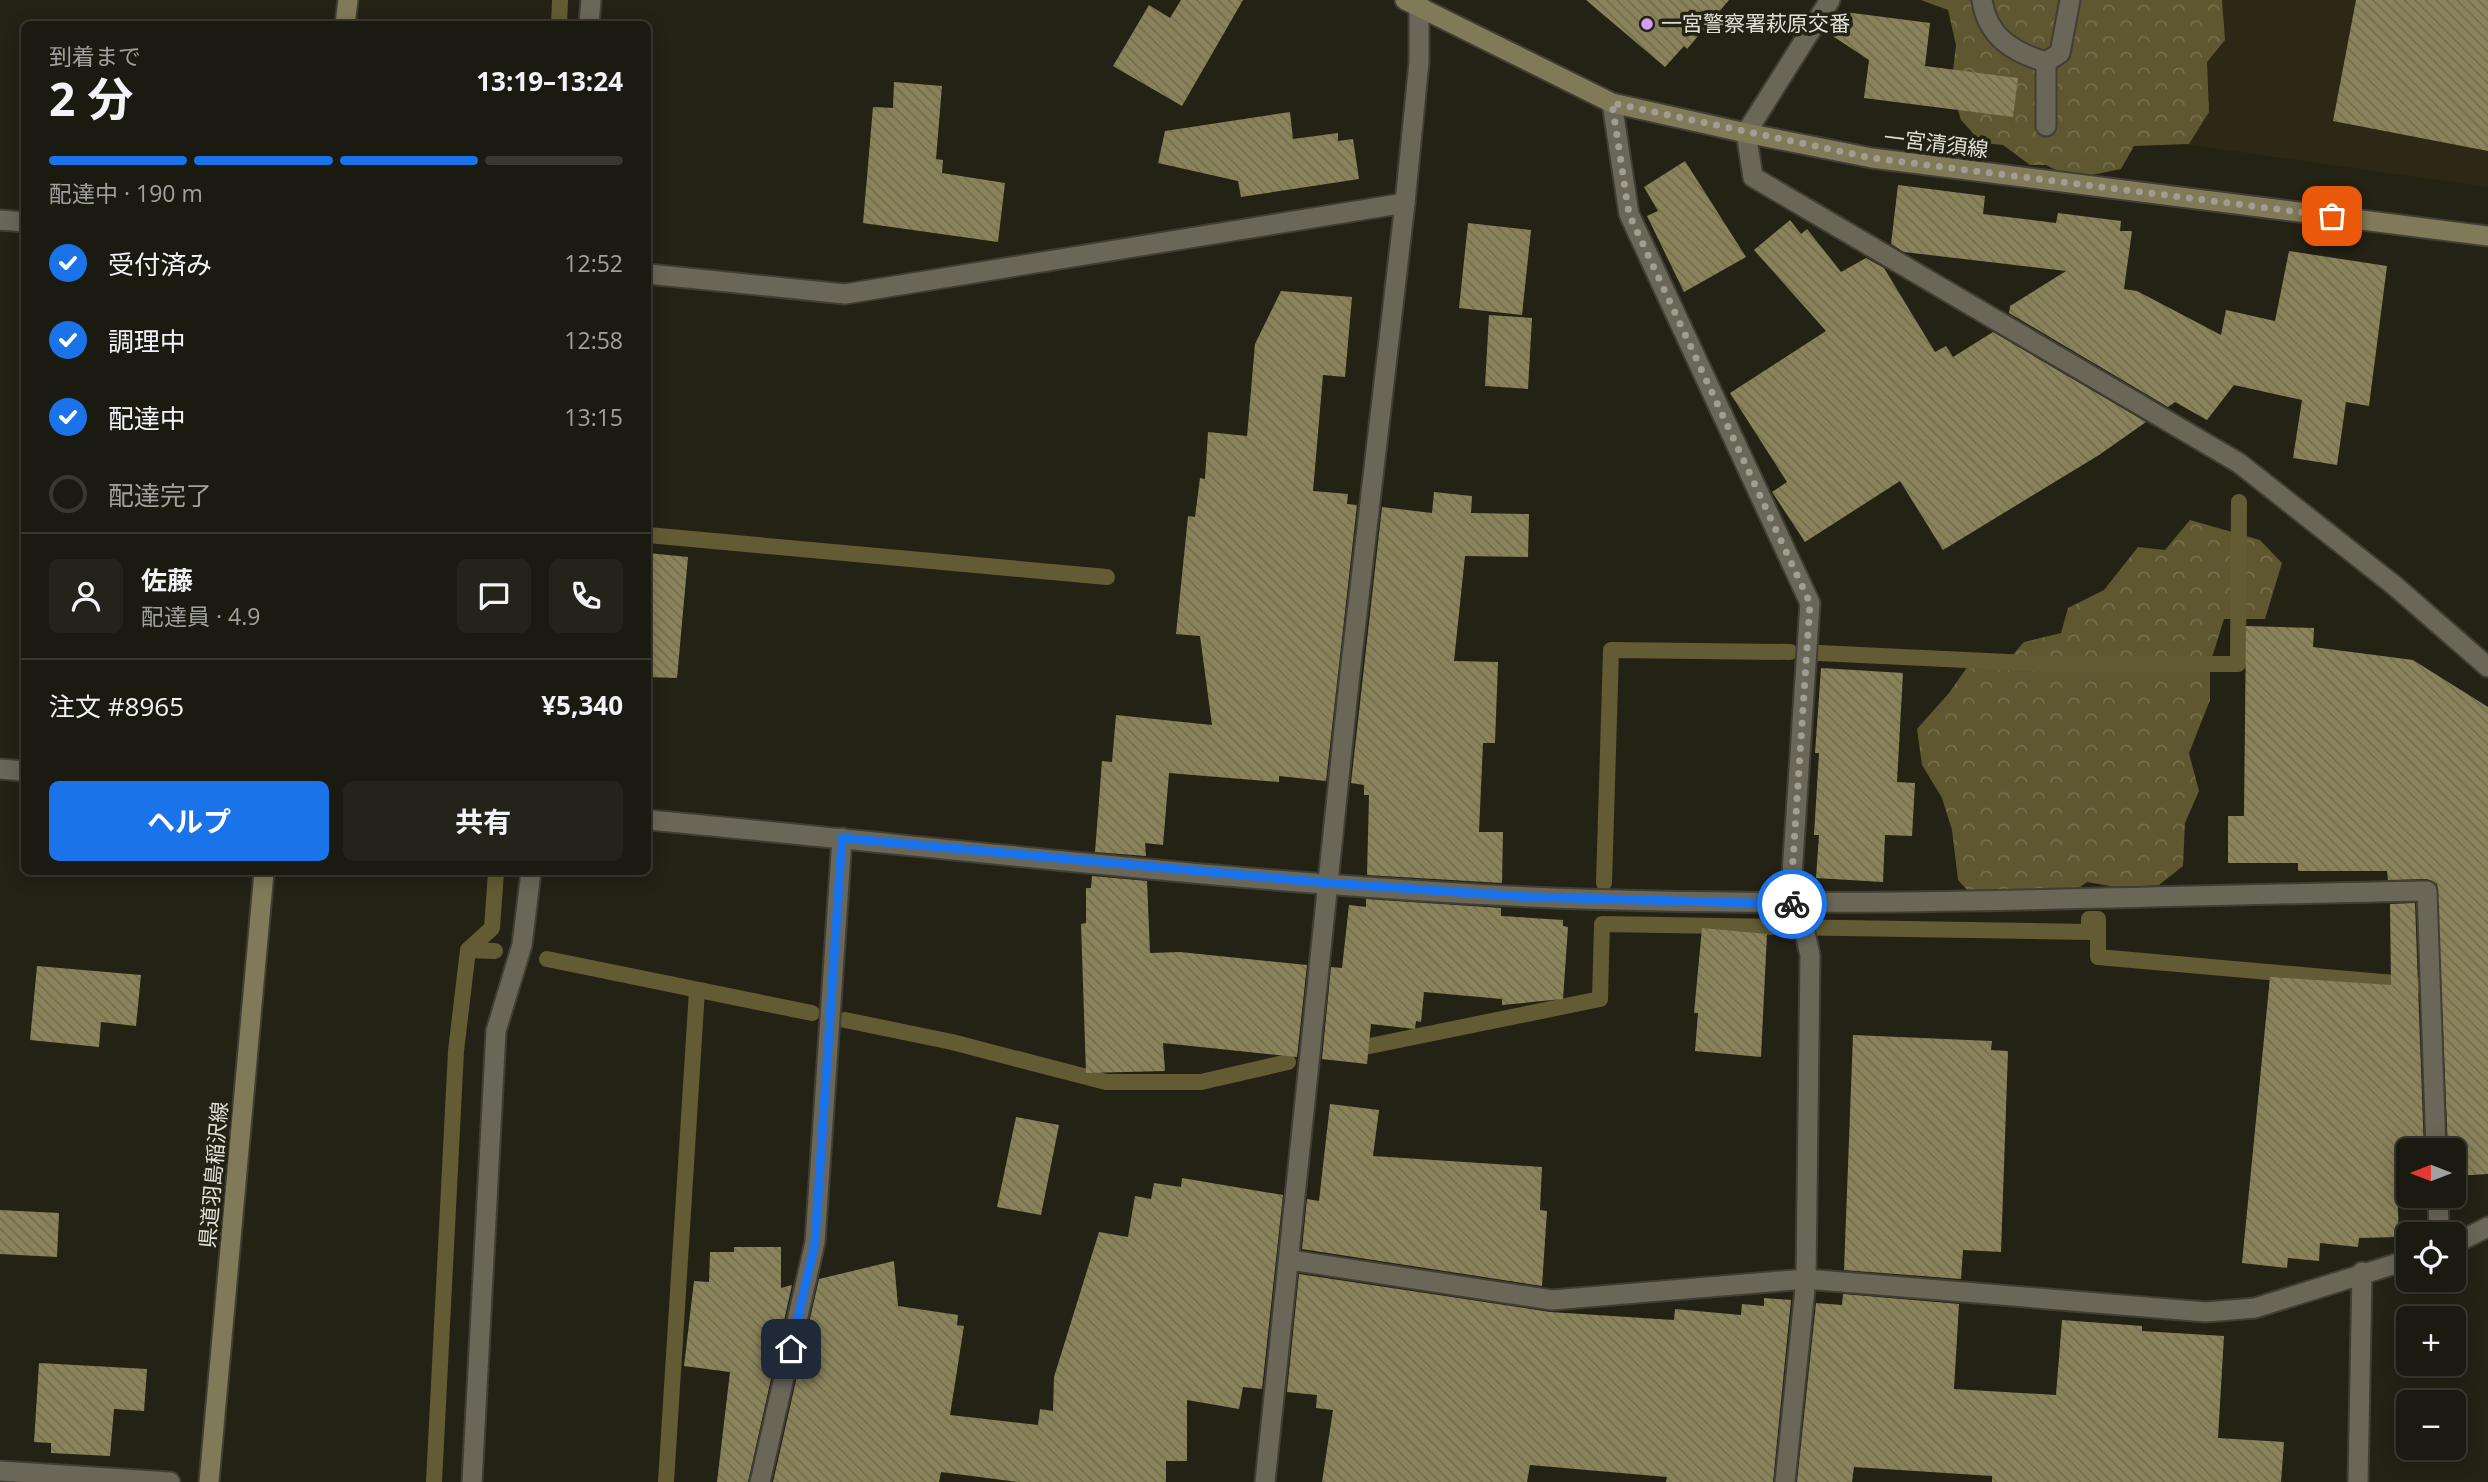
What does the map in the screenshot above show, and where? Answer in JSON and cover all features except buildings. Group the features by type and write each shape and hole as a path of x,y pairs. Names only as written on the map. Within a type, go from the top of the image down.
{"main road":[{"path":"345,21 348,0"},
{"name":"一宮清須線","path":"1415,2 1612,103 1746,133 1872,158 2488,236"},
{"name":"県道羽島稲沢線","path":"209,1482 264,875"}],"street":[{"path":"589,21 591,0"},
{"path":"1830,0 1746,133 1753,177 2239,463 2395,586 2488,667"},
{"path":"1982,0 1987,26 1999,40 2028,57 2046,62 2060,53 2070,0"},
{"path":"1265,1482 1349,682 1405,203 1419,62 1415,2"},
{"path":"2046,62 2046,126"},
{"path":"1612,103 1629,214 1810,603 1792,875 1810,955 1806,1279 1785,1482"},
{"path":"651,274 845,294 1405,203"},
{"path":"0,220 21,222"},
{"path":"0,769 21,771"},
{"path":"651,820 1328,883 1531,897 1799,904 2427,891 2436,1138"},
{"path":"760,1482 815,1242 842,838"},
{"path":"472,1482 496,1031 522,945 531,875"},
{"path":"2466,1238 2488,1227"},
{"path":"1290,1260 1552,1300 1806,1279 2206,1312 2255,1308 2396,1263"},
{"path":"2358,1482 2362,1272"},
{"path":"0,1471 170,1482"}],"shaded area":[{"path":"2165,0 2488,0 2488,187 2149,139"}],"green space":[{"path":"1921,0 2222,0 2225,40 2207,62 2209,112 2189,144 2134,146 2121,169 2087,176 2067,176 2046,165 2030,165 2003,145 1982,143 1961,120 1951,88 1956,45 1948,10"},
{"path":"2190,520 2260,540 2282,563 2265,619 2224,619 2210,664 2210,700 2189,753 2199,791 2185,823 2183,866 2159,885 2121,888 2087,882 2046,911 2011,891 1969,892 1958,880 1952,830 1942,798 1922,765 1917,729 1949,693 1968,666 2003,666 2024,642 2061,633 2068,608 2104,590 2138,547 2165,550"}],"waterway":[{"path":"559,21 560,0"},
{"path":"1819,653 2048,664 2238,664 2239,502"},
{"path":"651,535 1107,577"},
{"path":"1604,883 1611,650 1790,652"},
{"path":"434,1482 456,1051 468,950 492,928 496,875"},
{"path":"1350,1050 1600,999 1602,924 2089,932 2089,919 2098,919 2098,957 2440,987"},
{"path":"468,950 495,951"},
{"path":"547,959 812,1013"},
{"path":"666,1482 697,990"},
{"path":"845,1020 952,1042 1106,1082 1201,1082 1288,1062"}],"way so far":[{"path":"1792,904 1799,904 1792,875 1810,603 1753,487 1629,214 1612,103 1872,158 2332,216"}],"place":[{"name":"一宮警察署萩原交番","path":"1647,24"}],"route":[{"path":"791,1349 815,1242 842,838 1328,883 1531,897 1792,904"}]}
